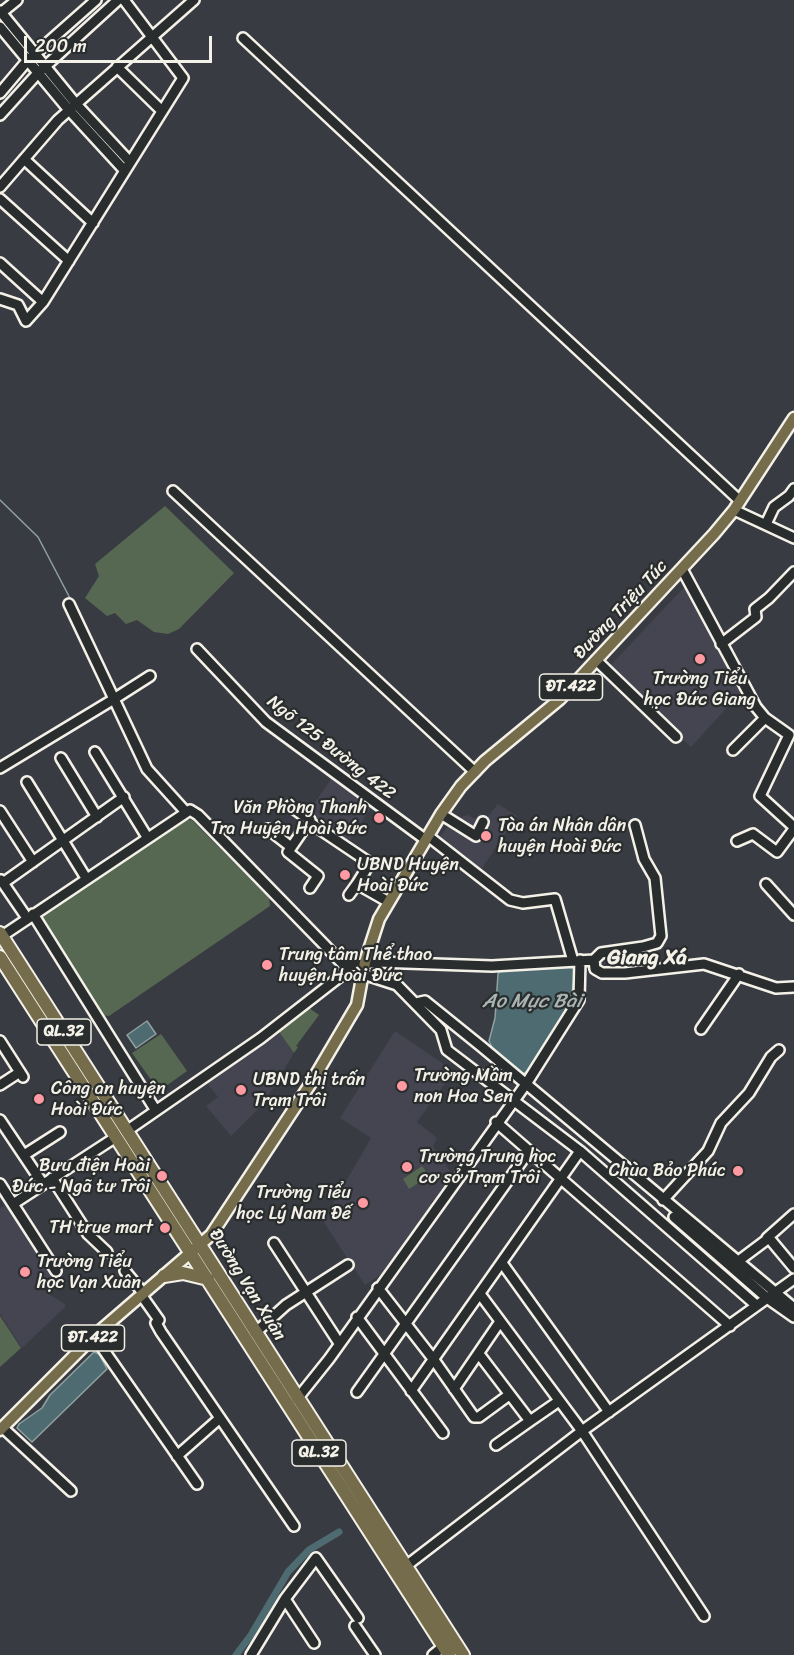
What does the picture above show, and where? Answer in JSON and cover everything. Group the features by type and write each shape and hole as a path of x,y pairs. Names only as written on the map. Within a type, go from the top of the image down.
{"highway":[{"name":"Đường Vạn Xuân","path":"1,935 126,1128 195,1247 255,1333 297,1399 446,1650"},
{"name":"Đường Vạn Xuân","path":"0,957 4,970 54,1041 161,1210 195,1247 208,1279 350,1491 406,1566 463,1655"},
{"path":"54,1041 65,1033"},
{"path":"164,1276 183,1273 208,1279"}],"main road":[{"name":"Đường Triệu Túc","path":"365,962 387,901 441,814 474,772 560,699 682,569 737,506 794,418"},
{"name":"ĐT.422","path":"1,1429 94,1336 214,1231 311,1083 357,1005 365,962"}],"street":[{"path":"17,0 1,12 31,58 72,107 128,166"},
{"path":"0,93 31,58 96,0"},
{"path":"0,115 41,70 118,0"},
{"path":"0,299 18,305 26,321 43,302 183,78 124,0"},
{"path":"0,187 72,107 194,0"},
{"path":"1,30 31,58"},
{"path":"243,38 737,506 766,524 793,536"},
{"path":"117,67 162,111"},
{"path":"24,159 93,223"},
{"path":"0,198 69,261"},
{"path":"0,263 43,302"},
{"path":"766,524 774,507 789,496 794,489"},
{"path":"173,491 294,601 474,772"},
{"path":"682,569 720,644 765,718 789,735 760,795 794,828 777,852 753,834 737,841"},
{"path":"720,644 756,617 755,609 794,572"},
{"path":"69,604 144,765 186,811 198,815 346,965"},
{"name":"Ngõ 125 Đường 422","path":"197,649 266,722 510,900 523,903 555,899 577,960"},
{"path":"596,660 676,737"},
{"path":"0,768 150,676"},
{"path":"733,750 765,718"},
{"path":"95,752 147,837"},
{"path":"61,758 97,817"},
{"path":"27,782 86,878"},
{"path":"124,797 33,862 2,881 30,916 153,1106"},
{"path":"290,806 310,820 309,822 370,863 349,895"},
{"path":"0,811 33,862"},
{"path":"1,935 186,811"},
{"path":"441,814 476,836 483,822"},
{"path":"309,822 288,852 318,876 310,888"},
{"path":"126,1128 153,1106 258,1033 346,965 365,962 492,966 594,960 601,953 643,947 660,940 655,878 644,859 635,825"},
{"path":"267,829 291,847"},
{"path":"357,884 387,901"},
{"path":"766,884 794,915"},
{"path":"297,1399 496,1122 526,1084 579,1000 577,960"},
{"path":"594,960 595,969 603,973 704,964 776,988 794,987"},
{"path":"126,1128 261,1038 342,975 346,965"},
{"path":"363,974 397,985 441,1030 447,1050 580,1151 756,1305"},
{"path":"701,1029 739,974"},
{"path":"416,1003 424,1001 526,1084 737,1262 794,1317"},
{"path":"441,1030 448,1020"},
{"path":"0,1041 21,1075 0,1085"},
{"path":"663,1200 708,1151 721,1123 749,1093 771,1057 779,1050"},
{"path":"0,1120 43,1184"},
{"path":"496,1122 730,1326"},
{"path":"24,1155 60,1132"},
{"path":"13,1204 116,1137"},
{"path":"411,1391 580,1151"},
{"path":"357,1392 529,1152"},
{"path":"52,1178 88,1234 107,1252"},
{"path":"0,1184 56,1271"},
{"path":"650,1196 771,1296 794,1308"},
{"path":"737,1262 794,1214"},
{"path":"767,1238 772,1239 794,1268"},
{"path":"274,1243 339,1343"},
{"path":"502,1263 609,1412"},
{"path":"255,1333 285,1305 348,1265"},
{"path":"125,1271 159,1320 156,1323 161,1332 294,1526"},
{"path":"406,1566 582,1431 794,1279"},
{"path":"378,1288 434,1359 476,1418 510,1395"},
{"path":"480,1294 499,1323 582,1431 704,1616"},
{"path":"357,1317 442,1433"},
{"path":"454,1389 499,1323"},
{"path":"94,1336 197,1484"},
{"path":"479,1354 530,1421"},
{"path":"496,1445 559,1401"},
{"path":"177,1456 220,1418"},
{"path":"1,1429 71,1491"},
{"path":"251,1655 285,1599 316,1558 375,1655"},
{"path":"285,1599 314,1644"},
{"path":"259,1645 265,1655"},
{"path":"433,1655 446,1650"}],"shaded area":[{"path":"687,584 743,690 691,747 608,668"},
{"path":"333,776 373,805 348,842 308,813"},
{"path":"498,804 517,816 482,868 478,868 437,839 456,818 468,815 475,819 480,813 487,817"},
{"name":"UBND thị trấn Trạm Trôi","path":"277,1029 294,1053 263,1104 231,1136 206,1106 218,1097 203,1078"},
{"path":"395,1031 454,1071 417,1122 437,1138 433,1146 454,1177 440,1197 431,1202 433,1206 386,1271 365,1285 323,1221 371,1138 340,1118"},
{"name":"Trường Tiểu học Vạn Xuân","path":"6,1205 56,1280 50,1295 65,1304 65,1307 22,1348 0,1314 0,1208"}],"green space":[{"path":"165,506 234,573 179,629 168,634 154,632 137,620 126,624 115,613 107,616 85,598 99,576 95,564"},
{"path":"183,819 192,820 269,898 270,906 109,1016 101,1015 42,922 44,913"},
{"path":"309,1008 319,1015 296,1046 298,1047 294,1053 277,1029"},
{"path":"161,1034 187,1071 159,1091 132,1053"},
{"path":"422,1166 429,1176 409,1189 403,1179"},
{"path":"0,1316 21,1348 0,1367"}],"water":[{"name":"Ao Mục Bài","path":"577,966 569,1007 528,1071 521,1075 495,1053 489,1041 495,1018 498,974 501,970"},
{"path":"147,1021 156,1034 136,1048 127,1035"},
{"path":"94,1352 99,1354 107,1369 32,1442 17,1428 19,1424 42,1408 50,1395"}],"waterway":[{"path":"0,500 38,537 72,602"},
{"path":"120,701 150,763 169,785"},
{"path":"236,1655 251,1635 288,1572 309,1550 339,1532"}],"place":[{"name":"Trường Tiểu học Đức Giang","path":"700,659"},
{"name":"Văn Phòng Thanh Tra Huyện Hoài Đức","path":"379,818"},
{"name":"Tòa án Nhân dân huyện Hoài Đức","path":"486,836"},
{"name":"UBND Huyện Hoài Đức","path":"345,875"},
{"name":"Trung tâm Thể thao huyện Hoài Đức","path":"267,965"},
{"name":"Trường Mầm non Hoa Sen","path":"402,1086"},
{"name":"UBND thị trấn Trạm Trôi","path":"241,1090"},
{"name":"Công an huyện Hoài Đức","path":"39,1099"},
{"name":"Trường Trung học cơ sở Trạm Trôi","path":"407,1167"},
{"name":"Chùa Bảo Phúc","path":"738,1171"},
{"name":"Bưu điện Hoài Đức - Ngã tư Trôi","path":"162,1176"},
{"name":"Trường Tiểu học Lý Nam Đế","path":"363,1203"},
{"name":"TH true mart","path":"165,1228"},
{"name":"Trường Tiểu học Vạn Xuân","path":"25,1272"}],"district":[{"name":"Giang Xá","path":"647,959"}]}
